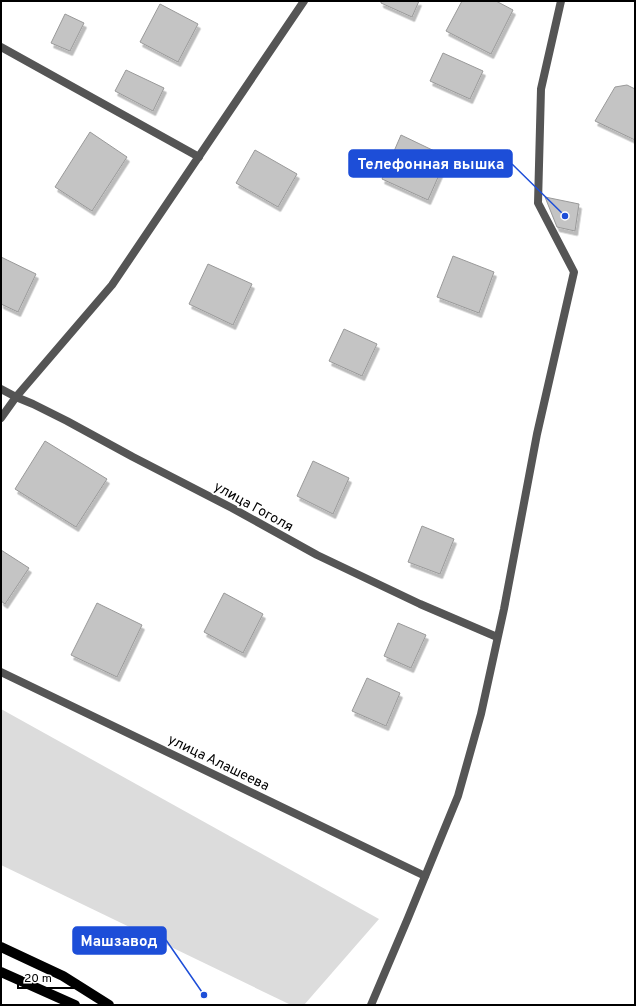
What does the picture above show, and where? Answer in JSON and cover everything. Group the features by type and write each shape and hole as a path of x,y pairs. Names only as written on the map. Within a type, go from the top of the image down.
{"main road":[{"path":"1,947 63,976 109,1005"},
{"path":"1,972 75,1005"}],"street":[{"path":"1,418 16,397 112,285 304,1"},
{"path":"371,1005 426,876 458,796 481,714 498,637 537,434 574,272 538,203 541,89 561,1"},
{"path":"1,46 199,157"},
{"name":"улица Гоголя","path":"1,389 67,421 232,508 317,555 420,604 498,637"},
{"name":"улица Алашеева","path":"1,672 426,876"}],"shaded area":[{"path":"1,709 379,919 304,1005 291,1005 1,865"}],"building":[{"path":"381,1 419,1 412,17 381,3"},
{"path":"462,1 496,1 513,10 491,54 446,31"},
{"path":"160,4 198,24 178,62 140,42"},
{"path":"65,14 84,23 70,51 51,43"},
{"path":"443,53 483,71 470,99 430,81"},
{"path":"126,70 164,88 153,111 115,91"},
{"path":"627,85 635,89 635,140 595,121 615,87"},
{"path":"90,132 127,157 92,211 55,187"},
{"path":"401,135 447,157 428,200 382,179"},
{"path":"255,150 297,174 278,207 236,183"},
{"path":"545,197 579,204 575,231 557,227"},
{"path":"453,256 494,272 479,313 437,297"},
{"path":"1,257 36,274 18,312 1,304"},
{"path":"208,264 252,284 233,325 189,304"},
{"path":"344,329 377,344 362,376 329,361"},
{"path":"45,441 107,479 76,527 15,489"},
{"path":"313,461 349,478 333,514 297,496"},
{"path":"422,526 454,539 440,574 408,562"},
{"path":"1,550 29,568 5,604 1,601"},
{"path":"224,593 263,614 243,653 204,632"},
{"path":"97,603 142,625 117,677 71,655"},
{"path":"398,623 426,635 411,668 384,656"},
{"path":"367,678 400,693 386,726 352,711"}],"place":[{"name":"Телефонная вышка","path":"565,216"},
{"name":"Машзавод","path":"204,995"}]}
